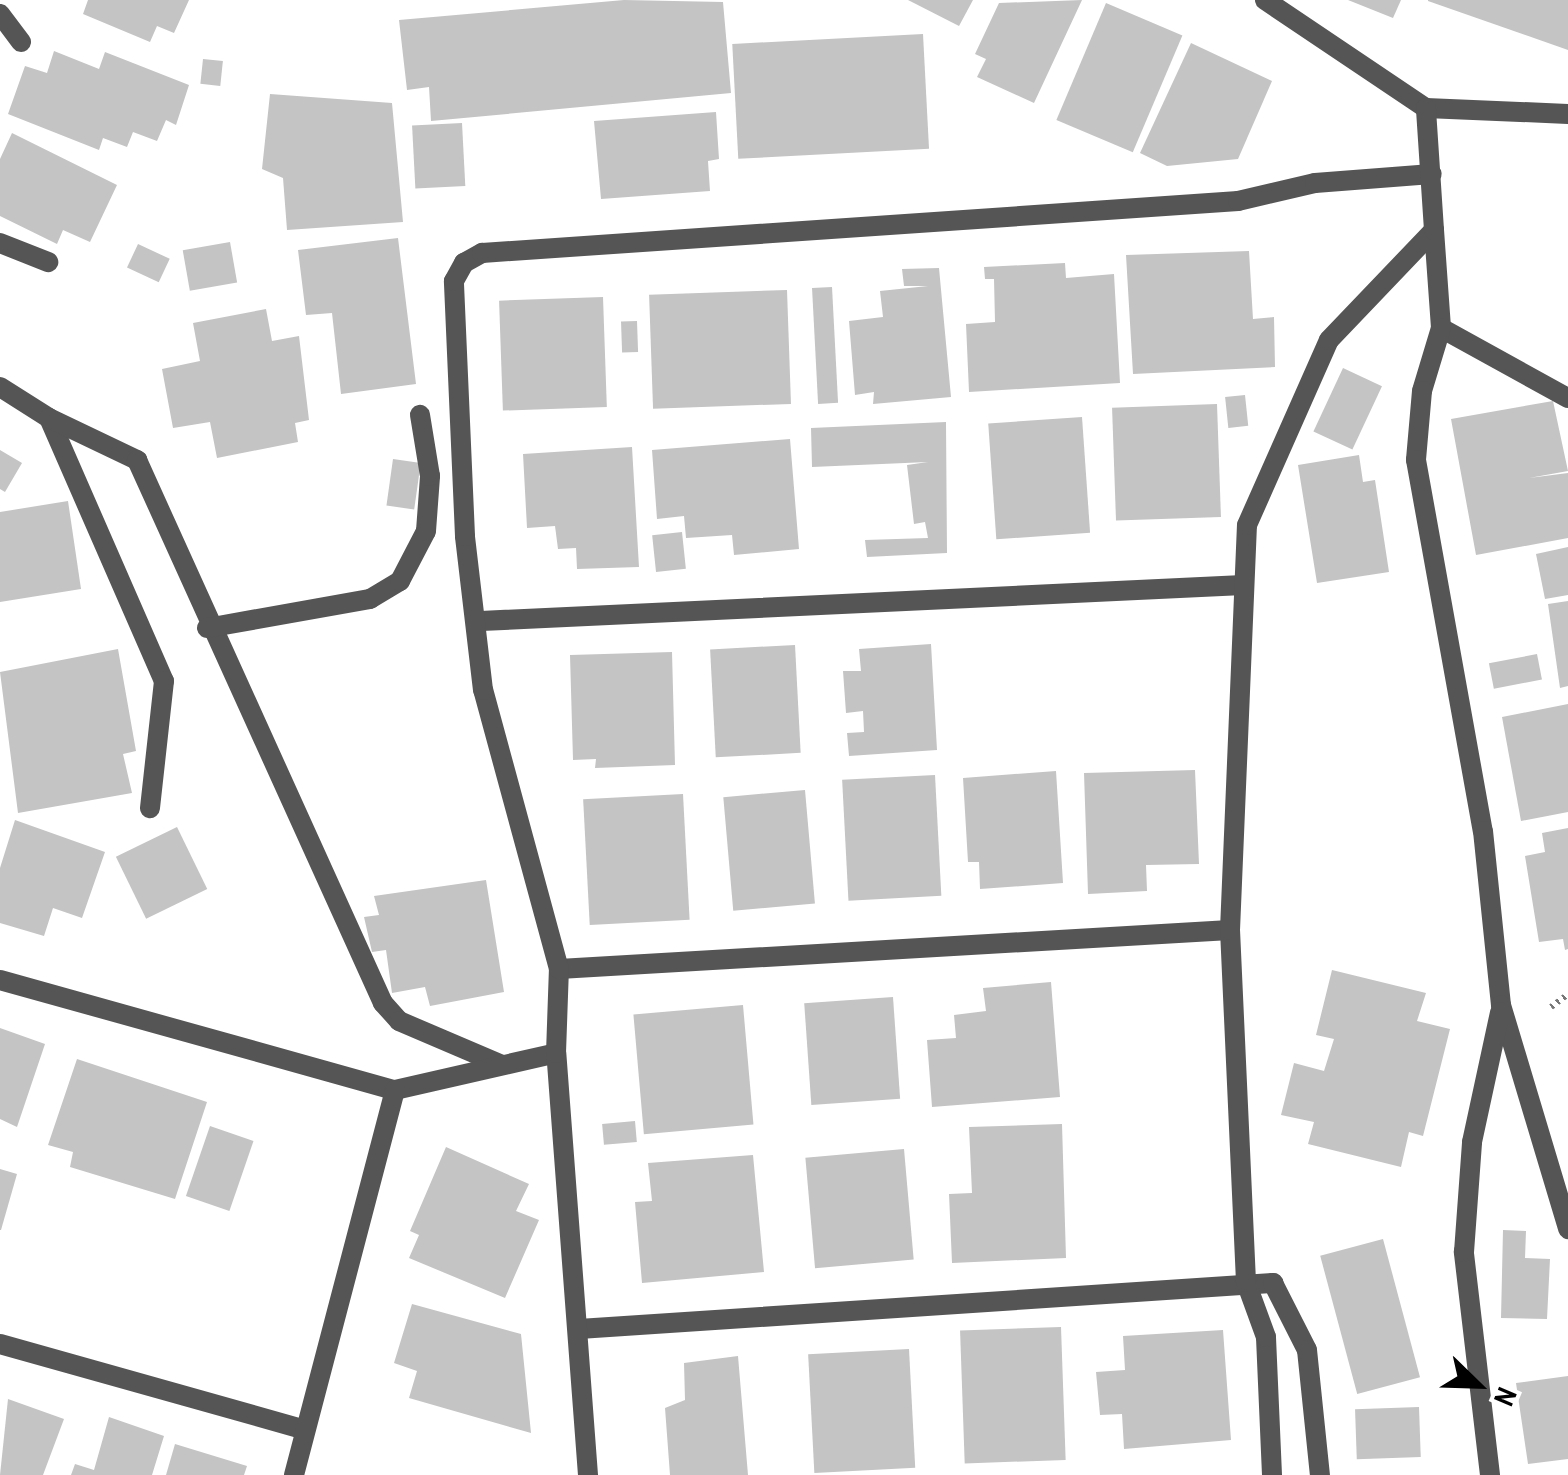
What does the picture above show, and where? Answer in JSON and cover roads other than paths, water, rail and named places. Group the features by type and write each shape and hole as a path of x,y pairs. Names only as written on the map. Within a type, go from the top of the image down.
{"street":[{"path":"1265,0 1426,108 1568,114"},
{"path":"0,14 21,42"},
{"path":"1426,108 1441,328 1422,391 1416,460 1483,831 1501,1005 1568,1229"},
{"path":"588,1475 556,1053 559,968 483,690 481,621 465,536 454,281 482,253 1238,201 1315,183 1432,174"},
{"path":"1272,1475 1266,1337 1246,1282 1230,930 1247,525 1329,340 1434,230"},
{"path":"0,243 48,262"},
{"path":"1441,328 1568,398"},
{"path":"0,386 49,418 137,460 207,628 382,1003 398,1021 502,1065"},
{"path":"207,628 370,599 400,581 426,531 430,476 420,415"},
{"path":"49,418 164,681 150,808"},
{"path":"481,621 1242,585"},
{"path":"559,968 1230,930"},
{"path":"0,980 396,1090 556,1053"},
{"path":"1490,1475 1464,1252 1472,1142 1501,1005"},
{"path":"294,1475 396,1090"},
{"path":"579,1329 1272,1283 1308,1350 1320,1475"},
{"path":"0,1344 304,1430"}]}
